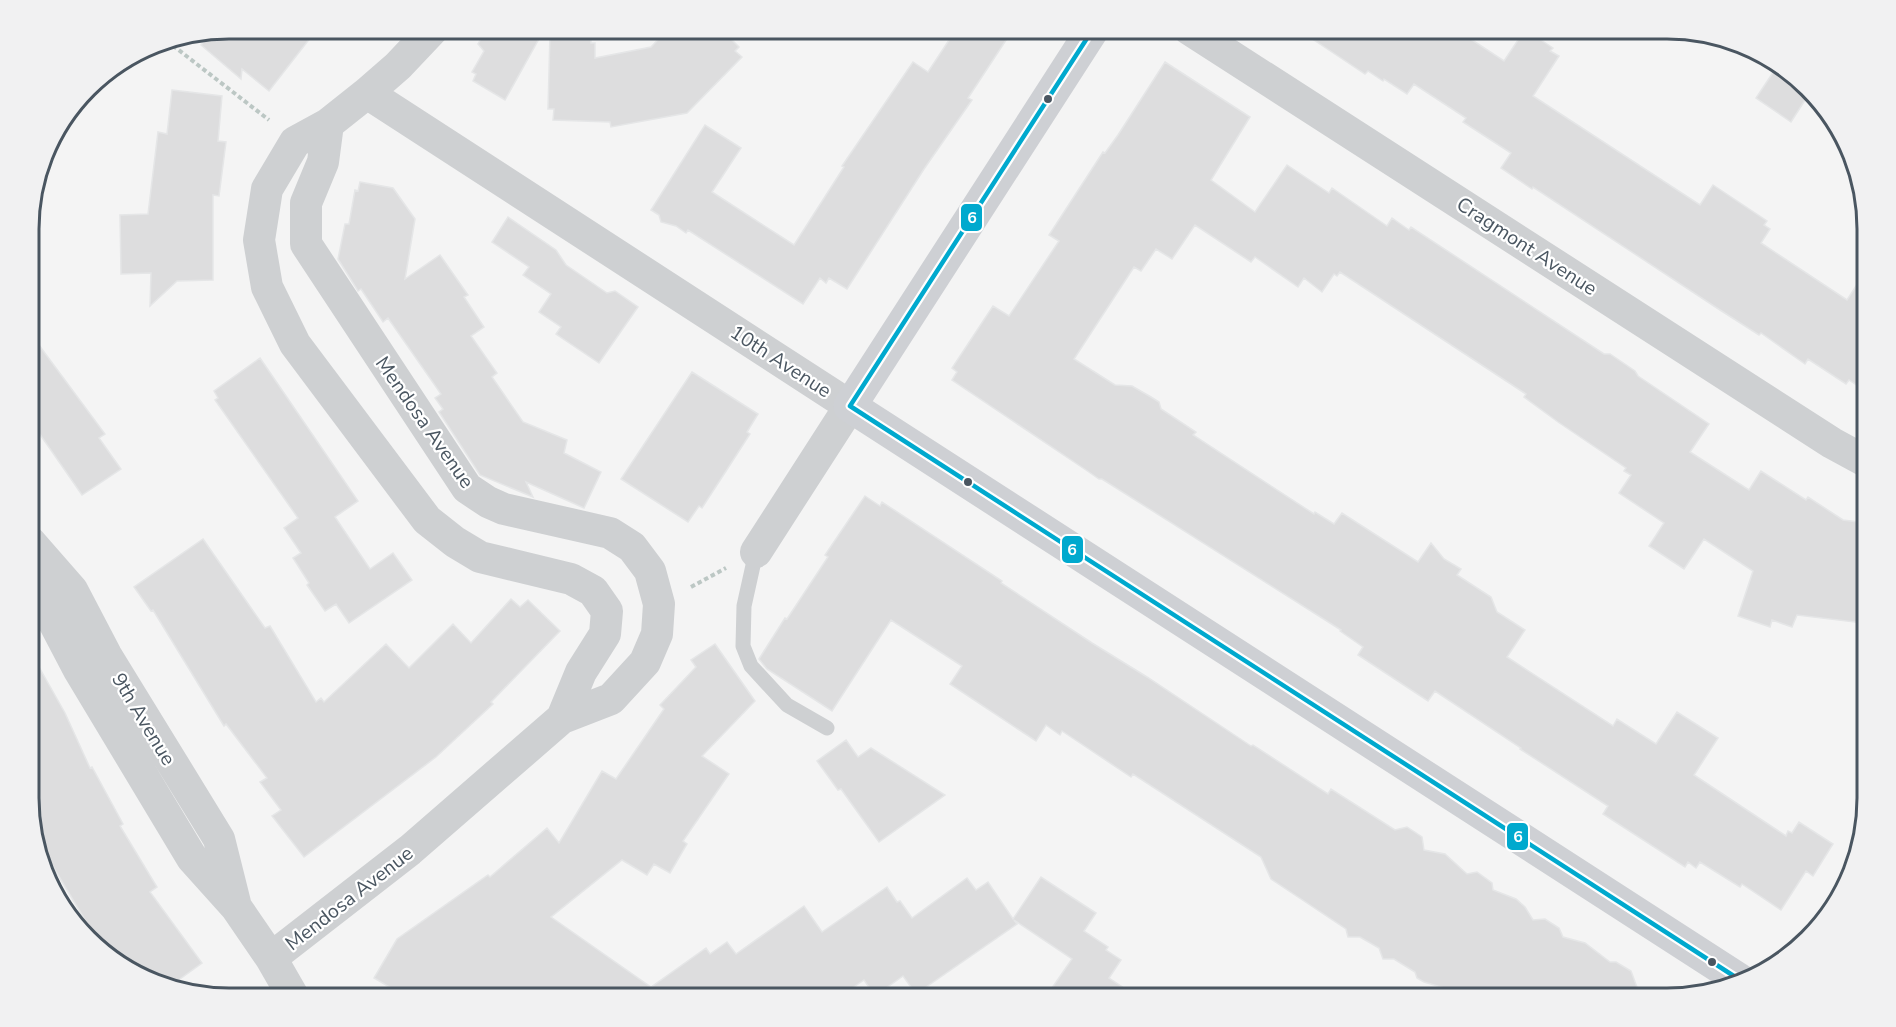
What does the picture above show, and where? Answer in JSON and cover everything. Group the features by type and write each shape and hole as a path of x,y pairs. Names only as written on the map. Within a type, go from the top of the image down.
{"street":[{"path":"295,142 328,124 367,93 398,66 423,39"},
{"path":"756,552 1086,39"},
{"name":"Cragmont Avenue","path":"1206,39 1832,443 1857,457"},
{"name":"10th Avenue","path":"367,93 1733,976"},
{"name":"Mendosa Avenue","path":"272,958 411,850 562,718 611,699 645,662 657,634 659,604 650,572 632,547 610,533 504,509 488,502 467,488 306,244 306,203 322,162 328,124"},
{"name":"Mendosa Avenue","path":"295,142 267,189 259,240 267,287 295,344 427,520 455,542 480,557 571,579 593,591 607,611 605,634 581,672 562,718"},
{"name":"9th Avenue","path":"39,552 72,590 106,655 219,839 236,907"},
{"name":"9th Avenue","path":"39,594 79,670 192,858 236,907 272,958 288,988"}],"lane":[{"path":"756,552 744,606 743,646 751,666 787,705 827,728"}],"path":[{"path":"175,47 259,111 295,142"},
{"path":"659,604 756,552"}],"building":[{"path":"216,39 309,39 269,91 242,69 241,79 201,45 204,41"},
{"path":"481,39 539,39 505,100 473,81 476,74 472,72 484,51 478,44"},
{"path":"550,39 591,39 591,43 595,43 595,58 651,47 659,39 731,39 739,47 735,51 742,57 687,113 611,127 610,122 553,120 554,109 548,109"},
{"path":"950,39 1007,39 968,98 972,100 924,169 847,289 829,278 826,283 820,278 803,304 688,230 686,233 676,226 661,222 659,215 651,210 705,125 741,148 712,192 794,245 844,167 842,166 913,62 928,72"},
{"path":"1312,39 1471,39 1504,61 1519,39 1540,39 1553,48 1550,51 1559,56 1533,96 1700,205 1713,185 1767,221 1764,225 1770,229 1761,243 1847,300 1857,284 1857,385 1849,380 1846,384 1808,359 1805,364 1761,333 1759,335 1501,168 1511,153 1463,122 1466,118 1414,84 1407,94 1368,71 1365,74"},
{"path":"1165,62 1250,117 1211,180 1255,212 1287,165 1329,193 1332,188 1387,226 1392,218 1409,230 1411,227 1604,354 1610,354 1709,424 1690,452 1749,490 1761,471 1806,500 1808,497 1843,520 1857,522 1857,622 1797,615 1792,627 1772,620 1770,627 1738,616 1753,571 1704,539 1684,569 1649,546 1664,523 1619,493 1631,475 1624,471 1626,468 1524,397 1526,394 1340,272 1337,276 1334,274 1322,292 1304,278 1298,287 1255,257 1251,262 1195,225 1172,259 1156,249 1141,271 1134,267 1074,359 1115,385 1132,386 1159,402 1161,409 1196,432 1193,435 1314,514 1315,512 1334,524 1342,513 1418,562 1431,543 1444,559 1461,569 1457,575 1491,597 1497,612 1525,630 1507,657 1613,726 1617,719 1656,744 1677,712 1718,738 1694,775 1786,836 1788,831 1792,833 1799,822 1833,844 1813,876 1806,871 1781,910 1742,884 1740,887 1700,862 1696,868 1688,862 1685,867 1603,814 1608,806 1521,748 1435,691 1428,701 1358,655 1363,647 1341,630 1099,479 952,380 957,372 952,368 993,306 1009,316 1059,241 1049,235 1103,152 1105,153"},
{"path":"1774,72 1805,99 1791,122 1756,98"},
{"path":"172,90 222,96 218,141 226,142 219,196 213,195 213,280 177,281 150,306 151,273 121,274 120,215 148,214 158,132 167,134"},
{"path":"360,182 393,188 415,219 405,279 440,255 468,295 464,297 484,327 471,336 497,373 492,377 523,422 567,440 564,453 601,472 584,508 526,482 533,497 480,475 439,412 443,409 435,398 441,394 388,318 383,322 361,289 358,291 338,259 345,224 349,224 355,190 358,191"},
{"path":"508,217 556,250 566,265 607,293 615,291 638,307 599,363 556,334 561,327 539,312 551,294 523,275 529,267 492,242"},
{"path":"39,345 105,434 99,438 121,469 82,495 39,433"},
{"path":"260,358 358,501 335,517 370,569 393,553 412,580 349,623 336,604 325,611 307,585 309,583 293,558 301,553 284,528 298,518 215,400 218,398 214,391"},
{"path":"692,372 758,414 747,432 750,434 728,468 702,508 699,506 688,522 621,479"},
{"path":"865,496 880,506 882,502 1002,581 1001,583 1251,746 1253,745 1328,794 1331,789 1395,830 1407,827 1422,837 1424,850 1445,854 1467,874 1477,872 1492,883 1493,890 1516,899 1525,907 1533,920 1545,919 1559,928 1563,937 1585,943 1610,962 1616,962 1631,971 1637,988 1445,988 1424,982 1417,978 1415,972 1394,959 1383,959 1379,948 1360,937 1348,937 1346,929 1271,879 1261,857 1133,774 1131,777 1062,731 1060,735 1046,725 1036,741 950,684 962,666 891,620 832,711 767,669 759,659 828,557 825,555"},
{"path":"203,539 265,628 270,626 316,702 321,698 324,702 386,644 409,668 453,624 471,643 511,599 520,607 528,600 560,631 491,702 493,704 436,757 304,857 272,816 281,810 260,782 267,778 226,724 224,726 153,610 151,611 134,587"},
{"path":"715,644 755,701 702,756 729,774 683,841 687,844 670,873 654,864 647,875 622,860 551,917 651,987 706,948 710,954 727,942 736,954 804,906 822,932 887,887 912,918 967,878 976,890 988,882 1013,919 1041,877 1096,913 1084,931 1108,947 1106,950 1121,960 1109,978 1124,988 1052,988 1072,959 1014,920 1017,924 925,988 912,988 903,976 886,988 870,988 864,980 852,988 391,988 374,978 397,939 488,875 490,877 547,828 559,843 602,771 616,779 664,709 660,705 696,667 691,660"},
{"path":"39,667 65,713 90,768 92,767 123,824 120,826 157,887 150,892 202,963 178,980 134,963 113,949 87,924 51,863 45,847 39,798"},
{"path":"846,740 858,757 871,748 945,795 879,842 841,789 838,790 817,761"}],"transit line":[{"name":"6","path":"850,406 1087,39"},
{"name":"6","path":"850,406 1733,976"}]}
